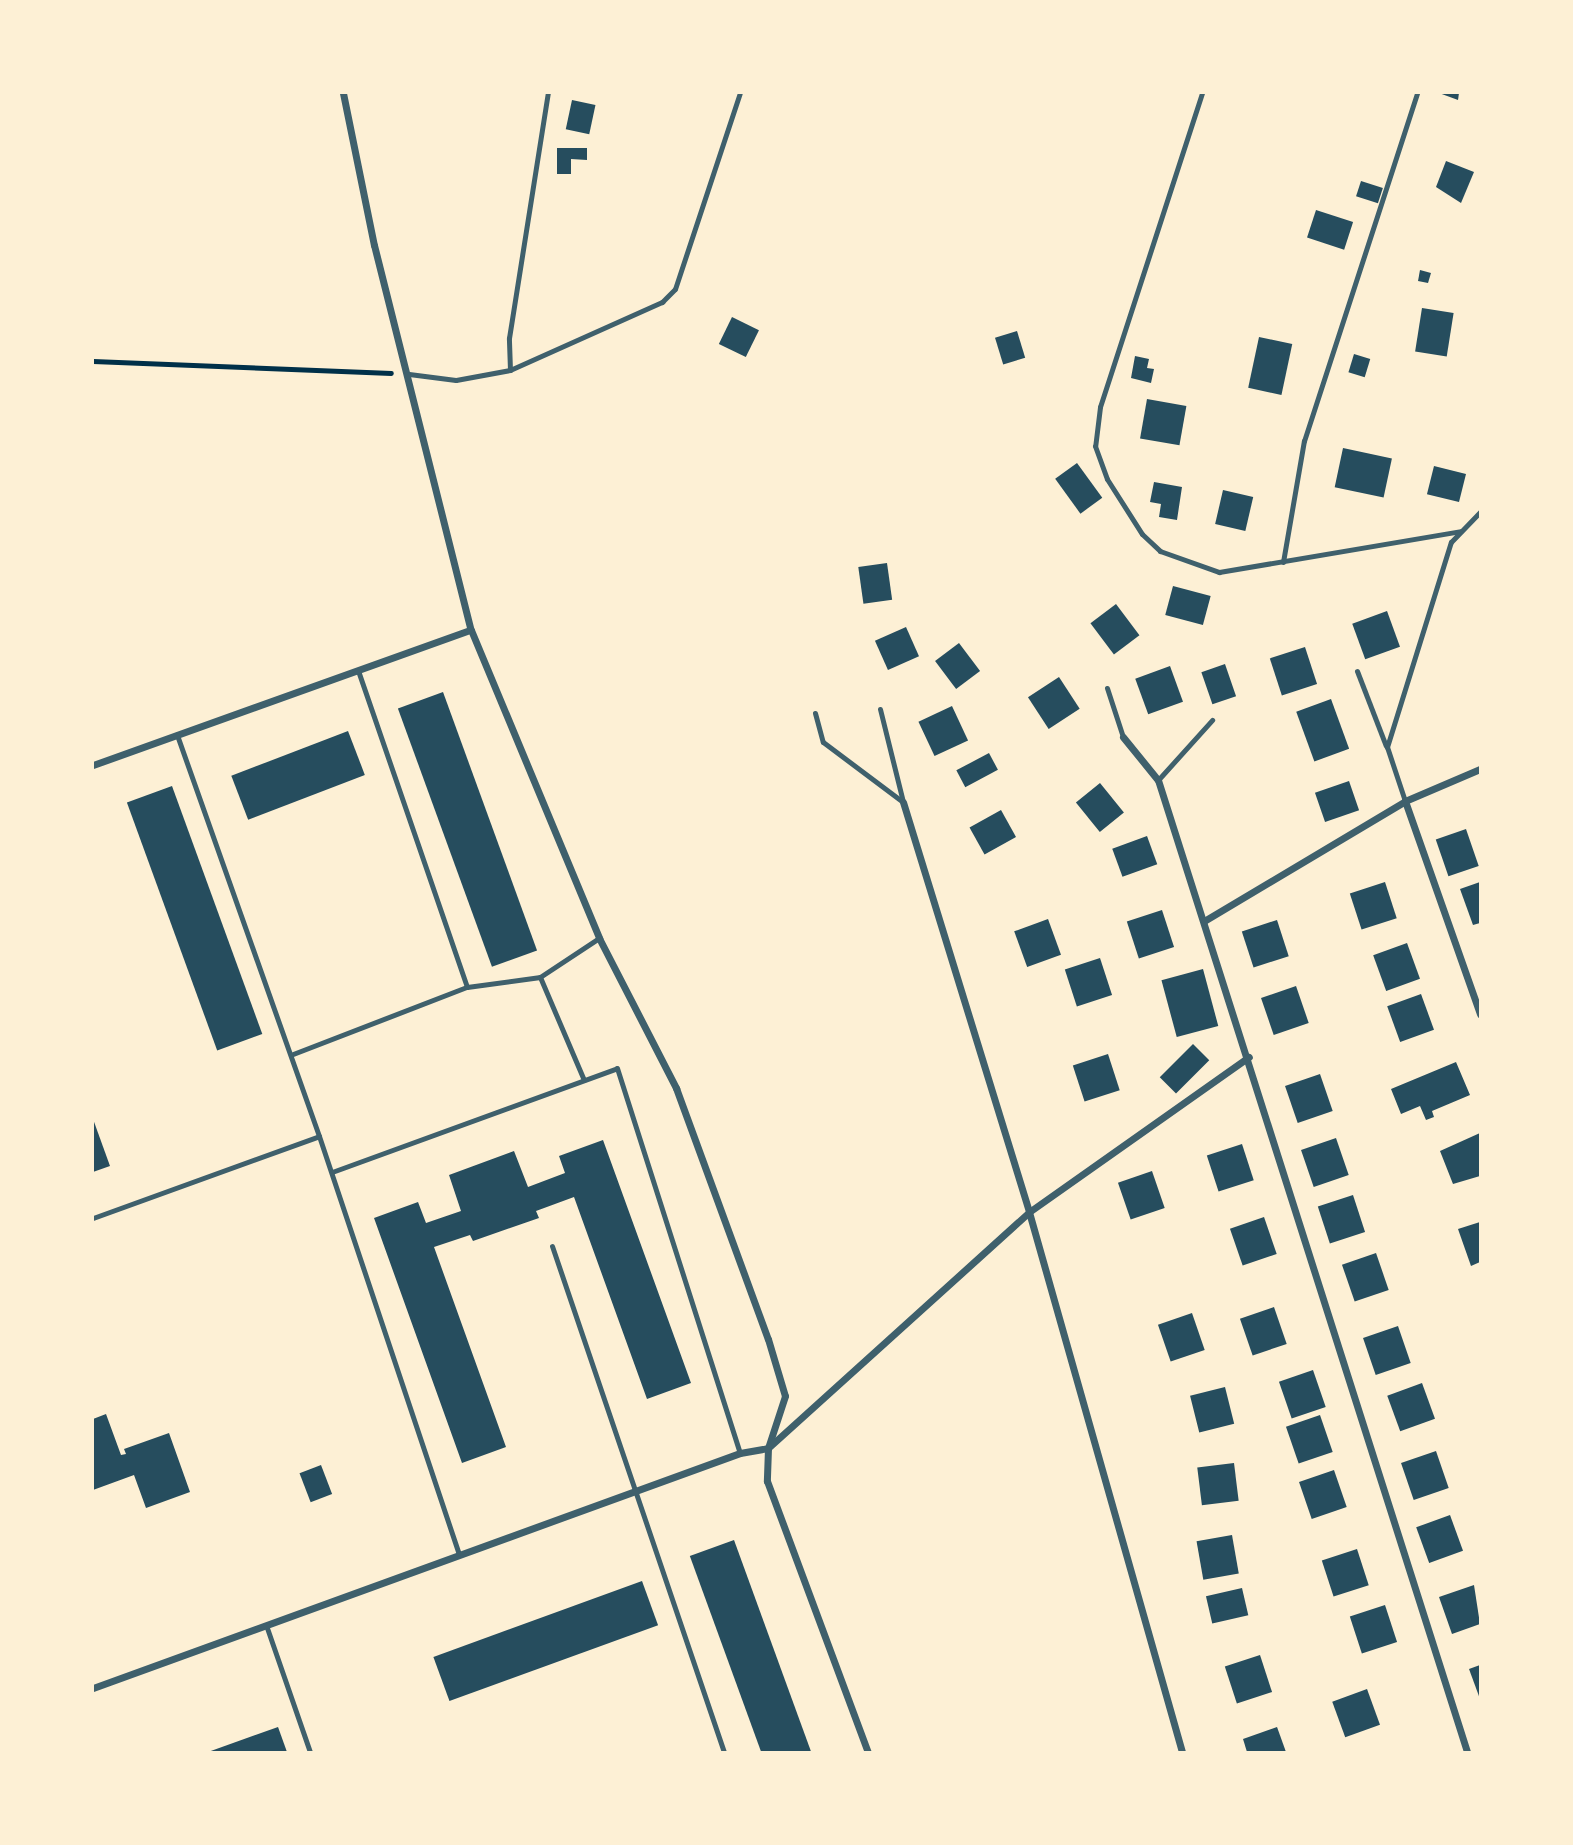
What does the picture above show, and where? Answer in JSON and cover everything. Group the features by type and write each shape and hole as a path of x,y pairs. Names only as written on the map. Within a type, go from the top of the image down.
{"street":[{"path":"343,93 374,245 409,374 471,630 599,938 676,1088 768,1339 785,1396 768,1448 767,1481 868,1752"},
{"path":"93,765 359,673 471,630"},
{"path":"1124,737 1158,779 1249,1057 1467,1752"},
{"path":"1204,920 1405,800 1480,769"},
{"path":"1405,800 1480,1014"},
{"path":"903,802 1029,1212 1182,1752"},
{"path":"93,1688 740,1453 768,1448 1029,1212 1249,1057"}],"lane":[{"path":"510,370 509,338 548,93"},
{"path":"409,374 456,380 510,370 662,302 675,289 740,93"},
{"path":"1202,93 1100,407 1095,446 1107,479 1142,534 1160,551 1219,572 1378,542 1461,531"},
{"path":"1283,562 1304,441 1417,93"},
{"path":"1387,747 1451,542 1480,512"},
{"path":"1357,671 1405,800"},
{"path":"359,673 467,987"},
{"path":"1107,688 1124,737"},
{"path":"880,709 903,802"},
{"path":"815,713 823,742 903,802"},
{"path":"1158,779 1212,720"},
{"path":"177,734 293,1054 458,1555"},
{"path":"293,1054 467,987 540,976 599,938"},
{"path":"540,976 584,1080"},
{"path":"332,1172 617,1068 740,1453"},
{"path":"93,1218 319,1136"},
{"path":"552,1246 724,1752"},
{"path":"266,1625 310,1752"}],"path":[{"path":"93,361 409,374"}],"building":[{"path":"1439,93 1459,93 1458,100"},
{"path":"572,100 595,105 589,134 566,129"},
{"path":"557,148 587,148 587,160 571,159 571,174 557,174"},
{"path":"1446,161 1474,172 1461,203 1436,187"},
{"path":"1361,181 1383,188 1378,203 1356,196"},
{"path":"1316,210 1353,222 1344,250 1307,238"},
{"path":"1420,270 1431,273 1428,283 1418,281"},
{"path":"1422,308 1454,313 1447,356 1415,351"},
{"path":"732,317 759,330 746,357 719,344"},
{"path":"1017,331 1025,358 1003,365 995,338"},
{"path":"1259,337 1292,344 1281,395 1248,388"},
{"path":"1354,354 1370,359 1365,377 1348,372"},
{"path":"1135,356 1149,359 1147,368 1154,369 1151,383 1131,378"},
{"path":"1147,399 1186,406 1179,445 1140,438"},
{"path":"1343,448 1392,458 1384,498 1335,487"},
{"path":"1077,463 1102,498 1080,514 1055,479"},
{"path":"1434,466 1466,474 1459,502 1427,494"},
{"path":"1154,482 1182,487 1177,520 1159,517 1161,504 1150,502"},
{"path":"1223,490 1253,497 1245,531 1215,524"},
{"path":"887,563 892,600 863,604 858,567"},
{"path":"1173,586 1211,596 1203,625 1165,615"},
{"path":"1116,604 1139,635 1114,654 1090,623"},
{"path":"1387,611 1400,647 1365,659 1352,624"},
{"path":"906,627 919,656 888,670 875,641"},
{"path":"959,643 980,671 956,689 935,661"},
{"path":"1305,647 1317,684 1282,696 1270,658"},
{"path":"1225,664 1236,696 1212,704 1201,672"},
{"path":"1170,666 1183,702 1148,714 1135,679"},
{"path":"1059,677 1080,709 1049,729 1028,697"},
{"path":"443,692 537,950 492,967 398,708"},
{"path":"1331,699 1349,749 1314,761 1296,712"},
{"path":"952,706 968,740 935,756 918,722"},
{"path":"348,731 365,775 248,820 231,776"},
{"path":"989,753 998,770 965,787 956,770"},
{"path":"1349,781 1359,810 1325,822 1315,793"},
{"path":"1100,783 1124,813 1100,832 1076,803"},
{"path":"172,786 262,1034 217,1050 127,802"},
{"path":"1001,810 1016,837 985,855 970,827"},
{"path":"1466,829 1479,866 1448,876 1436,839"},
{"path":"1147,836 1157,864 1122,877 1112,849"},
{"path":"1385,882 1397,918 1362,930 1350,893"},
{"path":"1480,882 1480,923 1473,925 1460,889"},
{"path":"1162,910 1174,947 1139,959 1127,921"},
{"path":"1048,919 1061,955 1027,967 1014,931"},
{"path":"1277,920 1289,956 1254,968 1242,931"},
{"path":"1407,943 1420,979 1386,991 1373,955"},
{"path":"1100,958 1112,995 1077,1007 1065,969"},
{"path":"1203,969 1218,1026 1177,1037 1161,980"},
{"path":"1296,986 1309,1023 1274,1035 1261,998"},
{"path":"1421,994 1434,1030 1400,1042 1387,1006"},
{"path":"1193,1044 1209,1060 1176,1093 1160,1077"},
{"path":"1108,1054 1120,1090 1085,1102 1073,1065"},
{"path":"1456,1062 1470,1095 1432,1111 1434,1117 1426,1120 1420,1106 1401,1114 1391,1089"},
{"path":"1320,1074 1333,1111 1298,1123 1285,1086"},
{"path":"93,1119 110,1166 93,1172"},
{"path":"1480,1133 1480,1176 1453,1184 1440,1151"},
{"path":"1336,1138 1349,1175 1314,1187 1301,1150"},
{"path":"603,1140 691,1383 647,1399 574,1197 536,1211 539,1218 473,1241 470,1235 434,1247 506,1447 462,1463 374,1218 418,1202 426,1223 461,1211 449,1175 514,1151 528,1187 565,1173 559,1156"},
{"path":"1242,1144 1254,1180 1219,1192 1207,1155"},
{"path":"1152,1171 1165,1208 1131,1220 1118,1183"},
{"path":"1353,1195 1365,1232 1330,1244 1318,1206"},
{"path":"1264,1217 1277,1254 1243,1266 1230,1229"},
{"path":"1480,1222 1480,1262 1471,1266 1458,1229"},
{"path":"1376,1253 1389,1290 1355,1302 1342,1265"},
{"path":"1274,1307 1287,1344 1253,1356 1240,1319"},
{"path":"1192,1313 1205,1350 1171,1362 1158,1325"},
{"path":"1398,1326 1411,1363 1376,1375 1363,1338"},
{"path":"1313,1370 1326,1407 1292,1419 1279,1382"},
{"path":"1422,1383 1435,1419 1400,1431 1387,1396"},
{"path":"1225,1387 1234,1424 1199,1433 1190,1396"},
{"path":"106,1414 121,1455 126,1454 124,1449 169,1433 190,1492 146,1508 134,1475 93,1490 93,1419"},
{"path":"1320,1415 1333,1452 1299,1464 1286,1427"},
{"path":"1436,1451 1449,1488 1414,1500 1401,1463"},
{"path":"1234,1463 1239,1501 1202,1505 1197,1468"},
{"path":"321,1465 332,1494 311,1502 300,1473"},
{"path":"1334,1470 1347,1507 1312,1519 1299,1482"},
{"path":"1450,1515 1463,1551 1429,1563 1416,1527"},
{"path":"1232,1535 1239,1573 1203,1580 1197,1541"},
{"path":"734,1540 811,1752 761,1752 690,1556"},
{"path":"1357,1549 1369,1585 1334,1597 1322,1560"},
{"path":"642,1581 658,1625 449,1701 433,1657"},
{"path":"1474,1585 1480,1624 1452,1634 1439,1597"},
{"path":"1242,1588 1248,1615 1212,1624 1206,1596"},
{"path":"1385,1605 1397,1642 1362,1654 1350,1616"},
{"path":"1260,1655 1272,1692 1237,1704 1225,1666"},
{"path":"1480,1665 1480,1699 1469,1669"},
{"path":"1367,1689 1380,1725 1345,1737 1332,1702"},
{"path":"278,1727 287,1752 208,1752"},
{"path":"1277,1727 1286,1752 1247,1752 1243,1739"}]}
